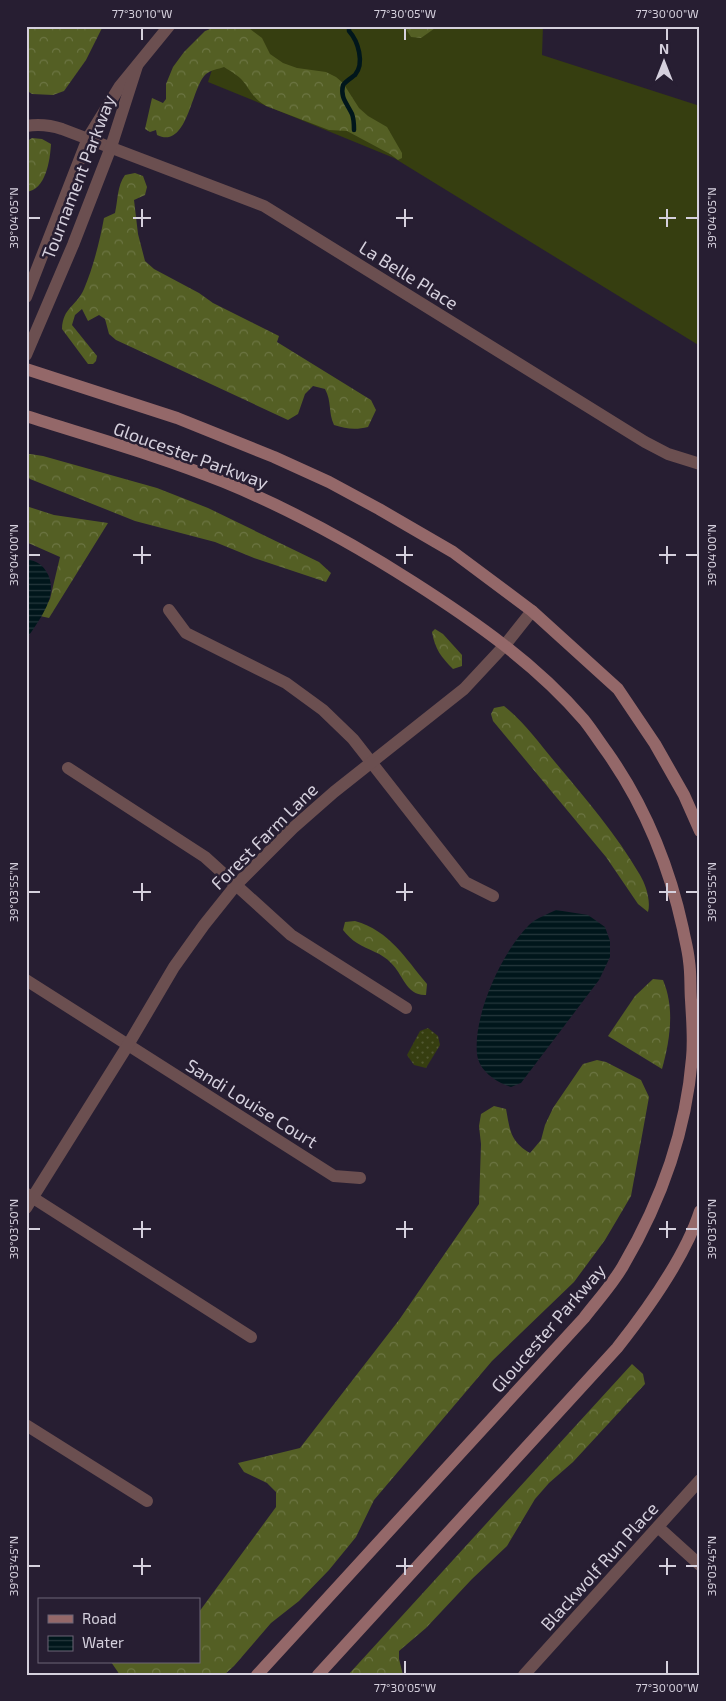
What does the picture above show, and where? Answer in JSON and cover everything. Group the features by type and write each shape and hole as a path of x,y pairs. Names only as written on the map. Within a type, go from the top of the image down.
{"main road":[{"name":"Gloucester Parkway","path":"26,369 177,418 274,457 329,482 380,509 453,552 532,611 618,689 655,744 684,795 700,831"},
{"name":"Gloucester Parkway","path":"26,416 205,475 266,500 311,522 400,574 447,604 504,645 541,676 585,721 624,776 644,812 662,852 677,902 689,960 692,1057 685,1107 672,1158 662,1186 646,1224 616,1276 578,1325 258,1675"},
{"path":"318,1675 617,1348 643,1314 670,1272 700,1211"}],"street":[{"name":"Tournament Parkway","path":"26,297 88,138 120,86 169,26"},
{"name":"Tournament Parkway","path":"26,356 73,246 111,147 137,66"},
{"name":"La Belle Place","path":"26,126 36,124 51,125 264,206 645,442 668,454 700,464"},
{"path":"169,610 186,633 286,683 322,710 353,739 465,882 493,896"},
{"name":"Forest Farm Lane","path":"29,1200 128,1045 174,967 236,885 293,828 334,792 372,764 464,689 532,611"},
{"path":"68,768 205,857 291,935 406,1008"},
{"name":"Sandi Louise Court","path":"26,980 334,1176 360,1178"},
{"path":"29,1200 251,1336"},
{"path":"26,1425 147,1501"},
{"name":"Blackwolf Run Place","path":"524,1675 700,1480"},
{"path":"658,1528 700,1565"}],"green space":[{"path":"26,26 103,26 86,60 64,91 53,95 32,94 26,90"},
{"path":"218,26 246,26 262,38 270,54 283,63 297,68 326,72 336,77 343,83 359,108 368,116 387,127 402,153 402,158 398,160 347,131 329,130 266,106 254,97 242,80 224,67 206,74 196,91 188,115 176,134 167,137 157,135 156,130 150,132 145,129 152,98 163,103 166,99 166,84 173,67 184,52 205,31"},
{"path":"226,26 543,26 542,55 700,106 700,346 394,158 208,82"},
{"path":"404,26 438,26 421,38 411,37"},
{"path":"32,138 42,139 51,144 46,173 38,186 26,192 26,142"},
{"path":"135,173 143,176 147,187 145,195 134,200 138,234 145,261 154,269 199,293 213,303 279,336 277,342 371,400 376,410 368,427 351,429 334,425 329,398 325,389 313,386 305,394 298,414 288,420 116,340 109,334 105,319 99,315 88,321 82,309 75,315 72,325 97,356 93,364 88,364 62,329 63,322 67,311 84,289 96,254 104,218 115,213 122,179 125,175"},
{"path":"30,454 157,488 208,508 319,562 331,573 326,582 254,558 215,542 135,521 30,479 26,475 26,455"},
{"path":"26,506 54,515 108,523 49,618 40,616 50,599 60,557 26,542"},
{"path":"435,629 443,634 462,655 462,666 453,669 442,657 433,638 432,632"},
{"path":"504,706 531,733 611,831 644,883 648,898 648,912 638,904 606,857 493,721 491,714 494,708"},
{"path":"355,921 378,931 396,946 427,984 426,995 414,992 387,960 348,936 343,930 345,922"},
{"path":"653,979 663,980 669,1002 669,1036 662,1069 608,1036 635,996"},
{"path":"428,1028 438,1036 440,1045 426,1068 414,1065 407,1055 420,1031"},
{"path":"597,1060 606,1062 641,1080 649,1097 631,1196 605,1240 574,1282 492,1361 374,1500 356,1537 329,1570 299,1601 271,1623 224,1675 120,1675 112,1664 200,1664 200,1611 276,1507 276,1492 267,1483 244,1472 238,1463 300,1448 399,1320 479,1204 481,1144 479,1126 481,1114 494,1106 506,1109 512,1134 518,1144 530,1153 541,1140 545,1125 553,1108 583,1064"},
{"path":"632,1364 643,1374 645,1384 573,1462 549,1483 535,1499 507,1546 472,1579 426,1628 399,1651 403,1675 348,1675"}],"water":[{"path":"26,559 38,563 44,568 50,580 51,589 46,607 26,640"},
{"path":"556,910 588,915 605,927 610,941 610,957 599,980 521,1083 511,1087 489,1075 478,1060 477,1038 480,1021 491,985 509,951 529,925"}],"waterway":[{"path":"349,26 349,31 355,40 359,52 360,64 355,75 343,85 342,93 353,116 354,130"}]}
